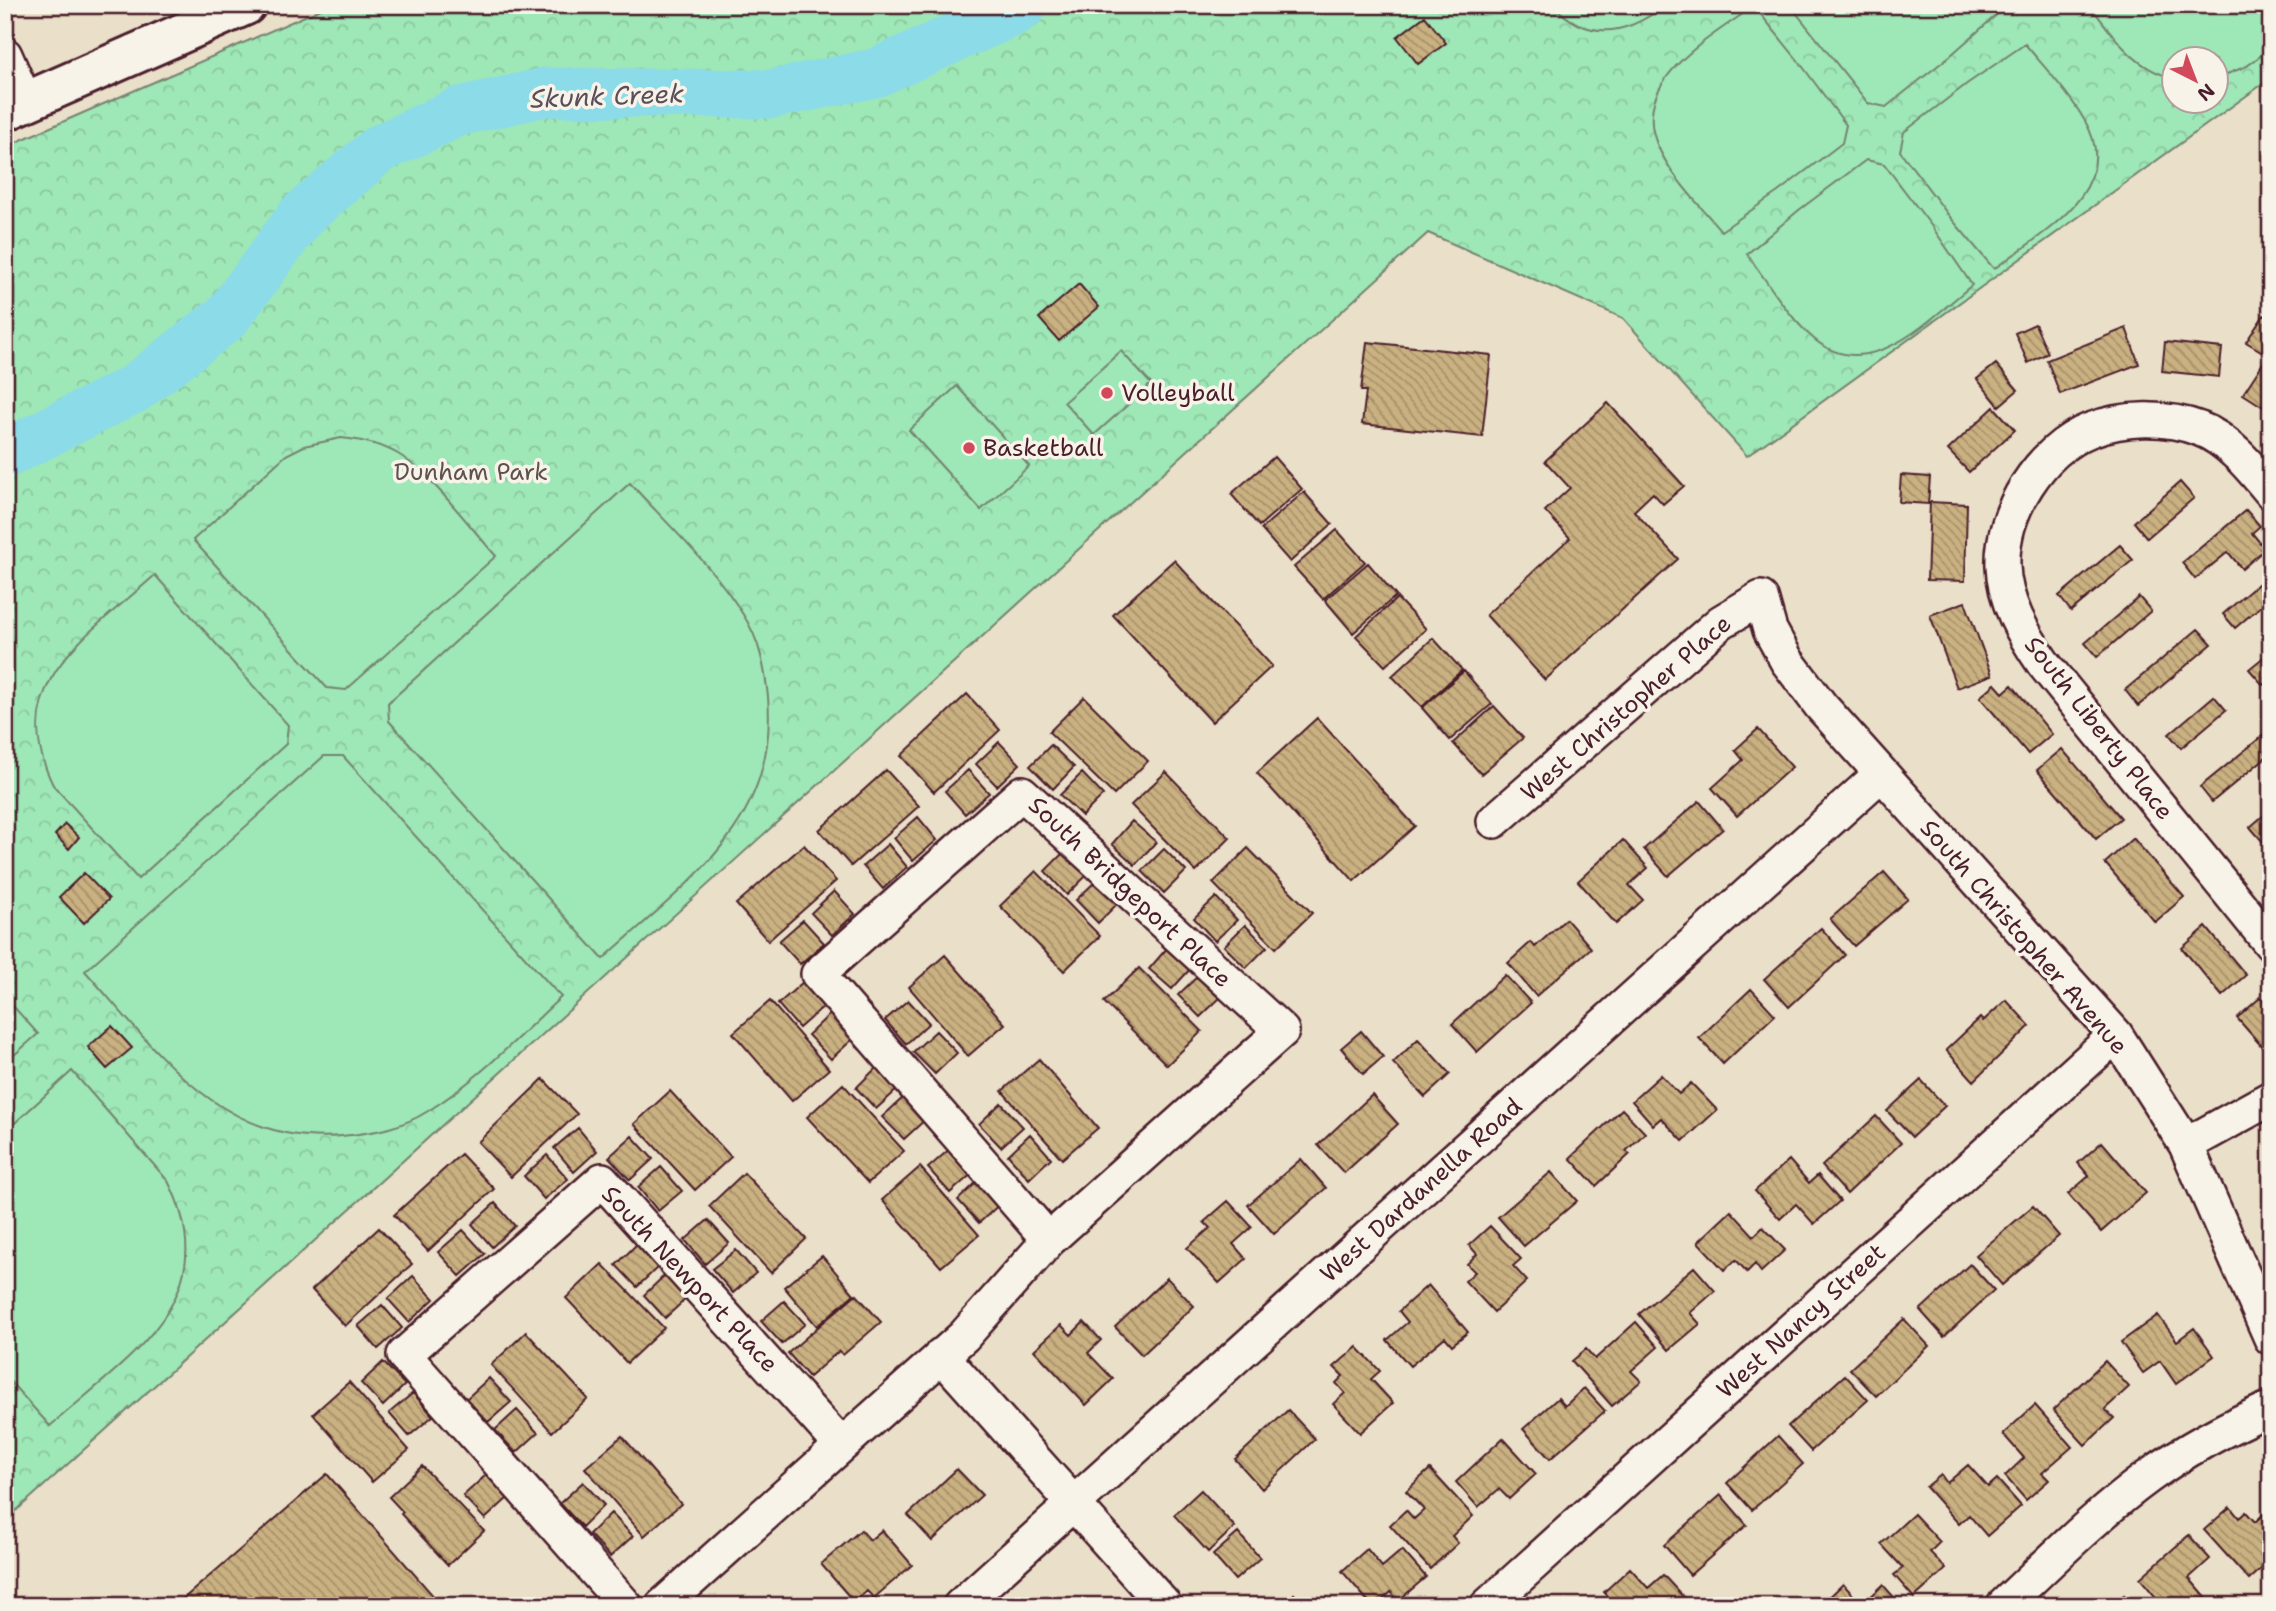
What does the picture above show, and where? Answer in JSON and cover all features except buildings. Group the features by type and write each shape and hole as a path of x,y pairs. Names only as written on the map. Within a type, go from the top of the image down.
{"street":[{"path":"5,55 16,107 246,5"},
{"name":"South Liberty Place","path":"2271,492 2234,451 2202,429 2146,419 2119,422 2090,430 2061,447 2038,471 2021,495 2010,522 2003,565 2012,611 2043,663 2271,944"},
{"name":"South Christopher Avenue","path":"1761,598 1770,630 1787,661 1821,706 2116,1035 2186,1145 2271,1338"},
{"name":"West Christopher Place","path":"1494,821 1721,622 1761,598"},
{"name":"West Dardanella Road","path":"960,1606 1881,774"},
{"name":"South Bridgeport Place","path":"941,1355 964,1336 1049,1240 1282,1031 1022,793 818,974 1049,1240"},
{"name":"West Nancy Street","path":"1487,1606 2116,1035"},
{"path":"2186,1145 2271,1098"},
{"name":"South Newport Place","path":"626,1606 404,1356 601,1180 841,1445"},
{"path":"662,1606 941,1355 1166,1606"},
{"path":"2003,1606 2110,1506 2150,1475 2195,1447 2271,1408"}],"green space":[{"name":"Dunham Park","path":"330,5 2271,5 2271,78 2230,108 2230,46 2160,46 2160,116 2218,116 1747,456 1623,318 1428,233 5,1521 5,147"},
{"path":"1553,5 1665,5 1636,23 1608,30 1580,25"},
{"path":"1790,5 1999,5 2002,10 1886,107 1868,103"},
{"path":"2090,5 2271,5 2271,48 2247,66 2230,73 2230,46 2160,46 2160,74 2136,60 2116,40"},
{"path":"1754,6 1846,125 1842,143 1721,231 1669,167 1657,144 1652,121 1655,99 1665,80 1680,62"},
{"path":"2025,44 2085,121 2094,146 2094,168 2086,189 2072,208 2054,225 1994,269 1900,151 1904,132"},
{"path":"1866,160 1884,164 1972,285 1938,314 1898,342 1877,351 1856,355 1835,352 1805,331 1747,254 1799,210"},
{"name":"Volleyball","path":"1121,351 1151,384 1094,435 1064,402"},
{"name":"Basketball","path":"957,386 1029,466 981,510 909,430"},
{"path":"341,438 378,445 410,463 436,487 496,556 346,690 327,688 193,540 286,455 304,446"},
{"path":"630,483 705,564 750,626 761,655 765,676 768,697 767,742 759,781 743,816 721,847 695,876 603,959 389,721 388,703"},
{"path":"155,575 288,725 286,744 138,879 53,785 40,749 38,718 46,690 60,665 80,641"},
{"path":"324,756 343,756 561,997 481,1072 428,1111 408,1122 386,1129 342,1136 299,1135 261,1126 226,1110 195,1088 166,1061 85,971"},
{"path":"5,997 38,1034 5,1063"},
{"path":"72,1071 168,1181 183,1223 186,1259 178,1292 161,1322 110,1375 50,1426 5,1376 5,1132"}],"waterway":[{"name":"Skunk Creek","path":"5,454 134,389 226,318 302,215 379,149 460,111 545,92 772,94 875,73 1015,11 1023,5"}],"place":[{"name":"Volleyball","path":"1107,393"},
{"name":"Basketball","path":"969,448"}]}
